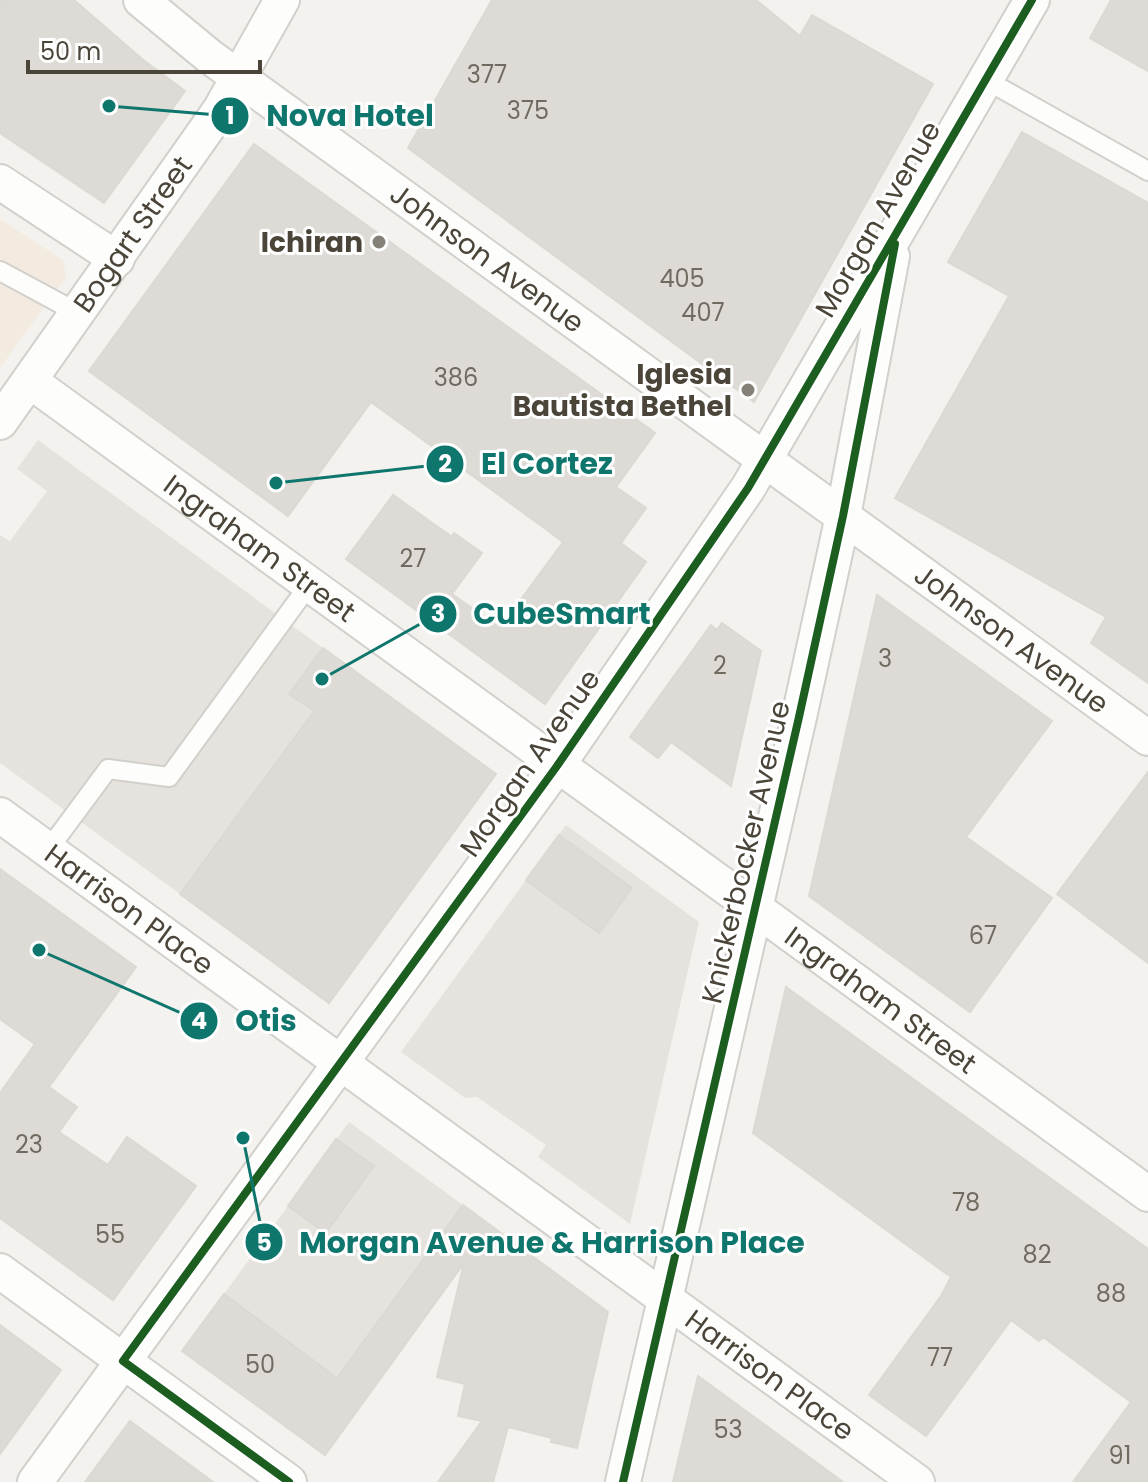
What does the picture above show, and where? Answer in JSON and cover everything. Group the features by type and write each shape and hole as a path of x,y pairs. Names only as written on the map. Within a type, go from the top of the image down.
{"street":[{"name":"Johnson Avenue","path":"141,0 189,42 238,78 1148,738"},
{"name":"Bogart Street","path":"0,422 220,110 282,0"},
{"name":"Morgan Avenue","path":"35,1482 557,766 748,488 1032,0"},
{"path":"0,182 117,259"},
{"name":"Knickerbocker Avenue","path":"623,1482 756,909 843,516 898,228"},
{"name":"Ingraham Street","path":"30,381 1148,1194"},
{"name":"Harrison Place","path":"0,815 917,1482"},
{"path":"0,1271 289,1482"}],"lane":[{"path":"986,80 1148,171"},
{"path":"0,271 78,313"},
{"path":"48,850 108,769 169,777 309,585"}],"shaded area":[{"path":"0,219 63,260 66,277 0,368"},
{"path":"38,440 323,648 290,693 313,711 180,894 0,763 0,535 10,541 47,491 17,469"},
{"path":"566,825 699,922 630,1224 538,1157 546,1145 477,1097 465,1098 401,1052"},
{"path":"349,1122 463,1205 337,1378 224,1294"}],"building":[{"path":"0,0 74,0 142,59 185,91 104,203 0,133"},
{"path":"492,0 756,0 800,36 812,15 933,84 754,402 408,148"},
{"path":"1111,0 1148,0 1148,71 1090,38"},
{"path":"1022,132 1148,203 1148,683 1091,643 1106,617 895,498 1009,296 948,262"},
{"path":"254,144 655,433 616,487 646,508 621,543 646,562 545,704 346,559 393,495 452,537 454,533 482,553 452,594 500,628 563,542 543,527 371,402 288,516 89,371"},
{"path":"877,595 1052,721 966,837 1052,898 970,1012 809,896"},
{"path":"722,623 761,651 731,786 671,742 658,758 630,737 711,625 717,630"},
{"path":"323,648 496,774 329,1003 180,894 314,711 289,694"},
{"path":"1148,772 1148,963 1057,894"},
{"path":"559,835 632,888 599,933 526,880"},
{"path":"0,869 136,967 49,1087 77,1107 59,1132 108,1165 127,1137 196,1186 113,1300 0,1218 0,1093 35,1044 0,1019"},
{"path":"786,987 1148,1249 1148,1482 1073,1482 1131,1402 1043,1337 1039,1341 1011,1320 926,1436 869,1395 941,1296 951,1277 753,1133"},
{"path":"336,1139 374,1166 326,1233 288,1206"},
{"path":"463,1205 608,1312 577,1448 508,1427 493,1482 438,1482 482,1421 458,1416 465,1384 437,1377 464,1263 325,1455 182,1351 224,1294 337,1378"},
{"path":"0,1325 61,1370 0,1454"},
{"path":"698,1376 843,1482 673,1482"},
{"path":"130,1421 213,1482 85,1482"}],"cycle path":[{"path":"289,1482 123,1361 557,766 748,488 1032,0"},
{"path":"623,1482 799,717 843,516 895,244"}],"place":[{"name":"Nova Hotel","path":"109,106"},
{"name":"Ichiran","path":"379,242"},
{"name":"Iglesia Bautista Bethel","path":"748,390"},
{"name":"El Cortez","path":"276,483"},
{"name":"CubeSmart","path":"322,679"},
{"name":"Otis","path":"39,950"},
{"name":"Morgan Avenue & Harrison Place","path":"243,1138"}]}
